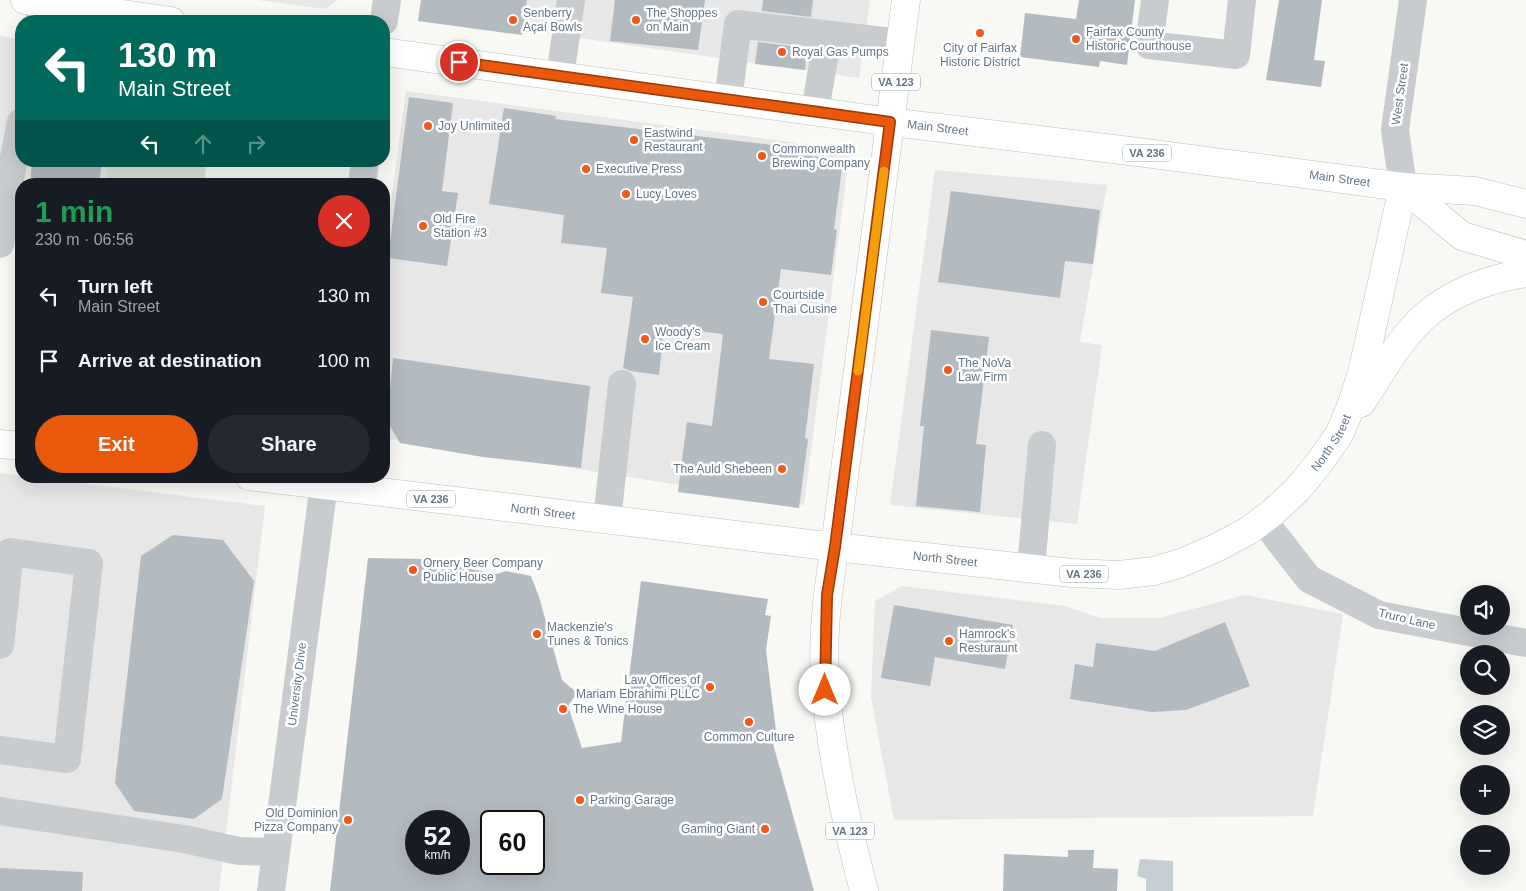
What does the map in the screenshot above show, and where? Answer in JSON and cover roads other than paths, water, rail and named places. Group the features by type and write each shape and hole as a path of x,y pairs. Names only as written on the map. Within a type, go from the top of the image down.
{"main road":[{"name":"VA 123","path":"864,891 837,770 825,690 827,595 835,547 906,0"},
{"path":"35,8 108,15"},
{"name":"Main Street","path":"390,53 890,122 1138,152 1403,188 1475,191 1526,204"},
{"path":"1403,188 1462,236 1526,255"},
{"name":"North Street","path":"338,483 539,512 1072,573 1119,575 1154,571 1181,563 1216,548 1248,531 1297,490 1340,433 1363,370 1403,188"},
{"path":"1340,433 1403,340 1424,317 1448,300 1474,287 1498,278 1526,274"},
{"path":"0,444 15,445"}],"street":[{"path":"385,15 387,0"},
{"path":"560,76 570,0"},
{"path":"1155,0 1149,45 1236,55 1242,0"},
{"name":"West Street","path":"1403,188 1395,130 1413,0"},
{"path":"728,99 738,24 901,43"},
{"path":"815,111 828,35"},
{"path":"0,244 15,153"},
{"path":"607,520 622,384"},
{"path":"1030,568 1042,445"},
{"name":"University Drive","path":"271,891 324,483"},
{"name":"Truro Lane","path":"1262,520 1308,579 1379,615 1526,643"},
{"path":"0,645 10,552 89,563 68,759 0,750"},
{"path":"0,811 184,839 239,852 275,852"}],"place":[{"name":"Senberry Açaí Bowls","path":"513,20"},
{"name":"The Shoppes on Main","path":"636,20"},
{"name":"City of Fairfax Historic District","path":"980,33"},
{"name":"Fairfax County Historic Courthouse","path":"1076,39"},
{"name":"Royal Gas Pumps","path":"782,52"},
{"name":"Joy Unlimited","path":"428,126"},
{"name":"Eastwind Restaurant","path":"634,140"},
{"name":"Commonwealth Brewing Company","path":"762,156"},
{"name":"Executive Press","path":"586,169"},
{"name":"Lucy Loves","path":"626,194"},
{"name":"Old Fire Station #3","path":"423,226"},
{"name":"Courtside Thai Cusine","path":"763,302"},
{"name":"Woody's Ice Cream","path":"645,339"},
{"name":"The NoVa Law Firm","path":"948,370"},
{"name":"The Auld Shebeen","path":"782,469"},
{"name":"Ornery Beer Company Public House","path":"413,570"},
{"name":"Mackenzie's Tunes & Tonics","path":"537,634"},
{"name":"Hamrock's Resturaunt","path":"949,641"},
{"name":"Law Offices of Mariam Ebrahimi PLLC","path":"710,687"},
{"name":"The Wine House","path":"563,709"},
{"name":"Common Culture","path":"749,722"},
{"name":"Parking Garage","path":"580,800"},
{"name":"Old Dominion Pizza Company","path":"348,820"},
{"name":"Gaming Giant","path":"765,829"}]}
